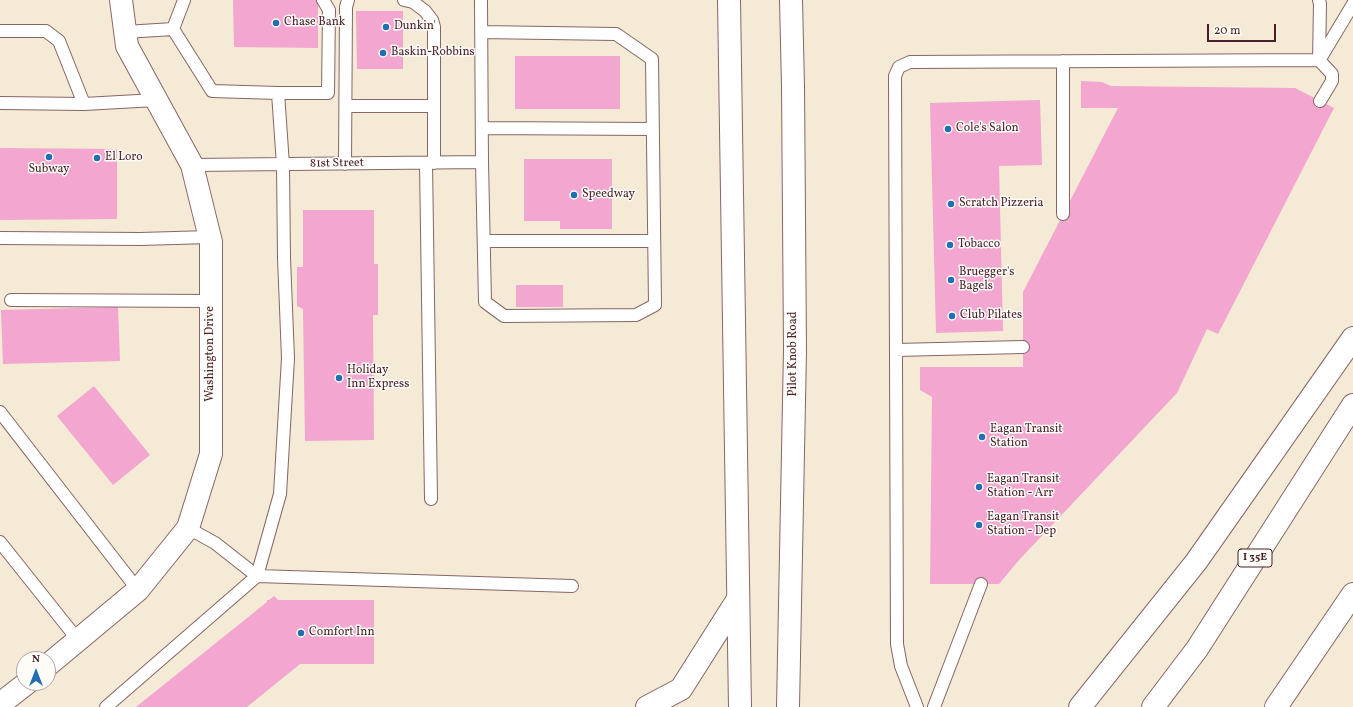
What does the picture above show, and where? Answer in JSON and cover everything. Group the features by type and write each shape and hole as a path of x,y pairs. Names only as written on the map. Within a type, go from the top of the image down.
{"main road":[{"name":"Washington Drive","path":"56,658 138,590 188,528 211,454 211,242 192,165 127,46 121,0"},
{"path":"729,0 740,707"},
{"name":"Pilot Knob Road","path":"788,707 795,350 791,0"},
{"path":"1080,707 1196,562 1353,338"},
{"name":"I 35E","path":"1153,707 1197,649 1353,405"},
{"path":"1276,707 1353,594"},
{"path":"647,707 680,689 738,600"},
{"path":"0,704 16,691"}],"lane":[{"path":"173,29 184,0"},
{"path":"173,29 212,91 328,93 329,10 323,0"},
{"path":"345,164 346,7 348,0"},
{"path":"404,0 413,2 425,11 432,20 434,27 434,106 430,163 431,499"},
{"path":"481,0 481,32 482,128 482,162 485,302 504,316 636,315 655,305 652,60 616,34 481,32"},
{"path":"1318,0 1320,4 1319,60 1332,74 1332,81 1320,101"},
{"path":"1319,60 1353,4"},
{"path":"125,32 173,29"},
{"path":"0,31 46,31 59,41 84,104"},
{"path":"917,707 901,666 897,644 895,76 899,67 910,62 1319,60"},
{"path":"1063,61 1063,214"},
{"path":"106,707 257,576 280,494 288,358 284,258 283,165 278,92"},
{"path":"0,103 84,104 156,100"},
{"path":"346,106 434,106"},
{"path":"482,128 652,129"},
{"name":"81st Street","path":"192,165 482,162"},
{"path":"0,238 140,239 210,237"},
{"path":"484,241 654,240"},
{"path":"11,300 211,301"},
{"path":"896,350 1023,347"},
{"path":"0,412 138,590"},
{"path":"188,528 215,543 257,576 572,586"},
{"path":"0,542 78,640"},
{"path":"934,707 980,584"}],"building":[{"name":"Chase Bank","path":"233,0 318,0 318,48 234,47"},
{"path":"356,11 403,11 403,69 357,69"},
{"path":"515,56 620,56 620,109 515,109"},
{"path":"1081,81 1102,82 1111,86 1295,88 1334,108 1218,334 1207,329 1177,393 1019,560 999,584 930,584 932,397 920,390 920,367 1023,367 1023,292 1118,108 1081,108"},
{"path":"1040,100 1042,165 999,166 1003,331 936,333 930,103"},
{"path":"0,148 117,149 117,219 0,220"},
{"path":"524,159 612,159 612,229 560,229 560,221 524,221"},
{"name":"Holiday Inn Express","path":"303,210 374,210 374,264 378,264 378,315 373,315 374,440 305,441 303,309 297,306 297,267 303,267"},
{"path":"516,285 563,285 563,307 516,307"},
{"path":"118,307 120,361 3,364 1,310"},
{"path":"94,386 150,455 113,485 57,416"},
{"name":"Comfort Inn","path":"274,596 278,600 374,600 374,664 300,664 247,707 136,707 267,602 267,600"}],"place":[{"name":"Chase Bank","path":"276,23"},
{"name":"Dunkin'","path":"386,27"},
{"name":"Baskin-Robbins","path":"383,53"},
{"name":"Cole's Salon","path":"948,129"},
{"name":"Subway","path":"49,157"},
{"name":"El Loro","path":"97,158"},
{"name":"Speedway","path":"574,195"},
{"name":"Scratch Pizzeria","path":"951,204"},
{"name":"Tobacco","path":"950,245"},
{"name":"Bruegger's Bagels","path":"951,280"},
{"name":"Club Pilates","path":"952,316"},
{"name":"Holiday Inn Express","path":"339,378"},
{"name":"Eagan Transit Station","path":"982,437"},
{"name":"Eagan Transit Station - Arr","path":"979,487"},
{"name":"Eagan Transit Station - Dep","path":"979,525"},
{"name":"Comfort Inn","path":"301,633"}]}
